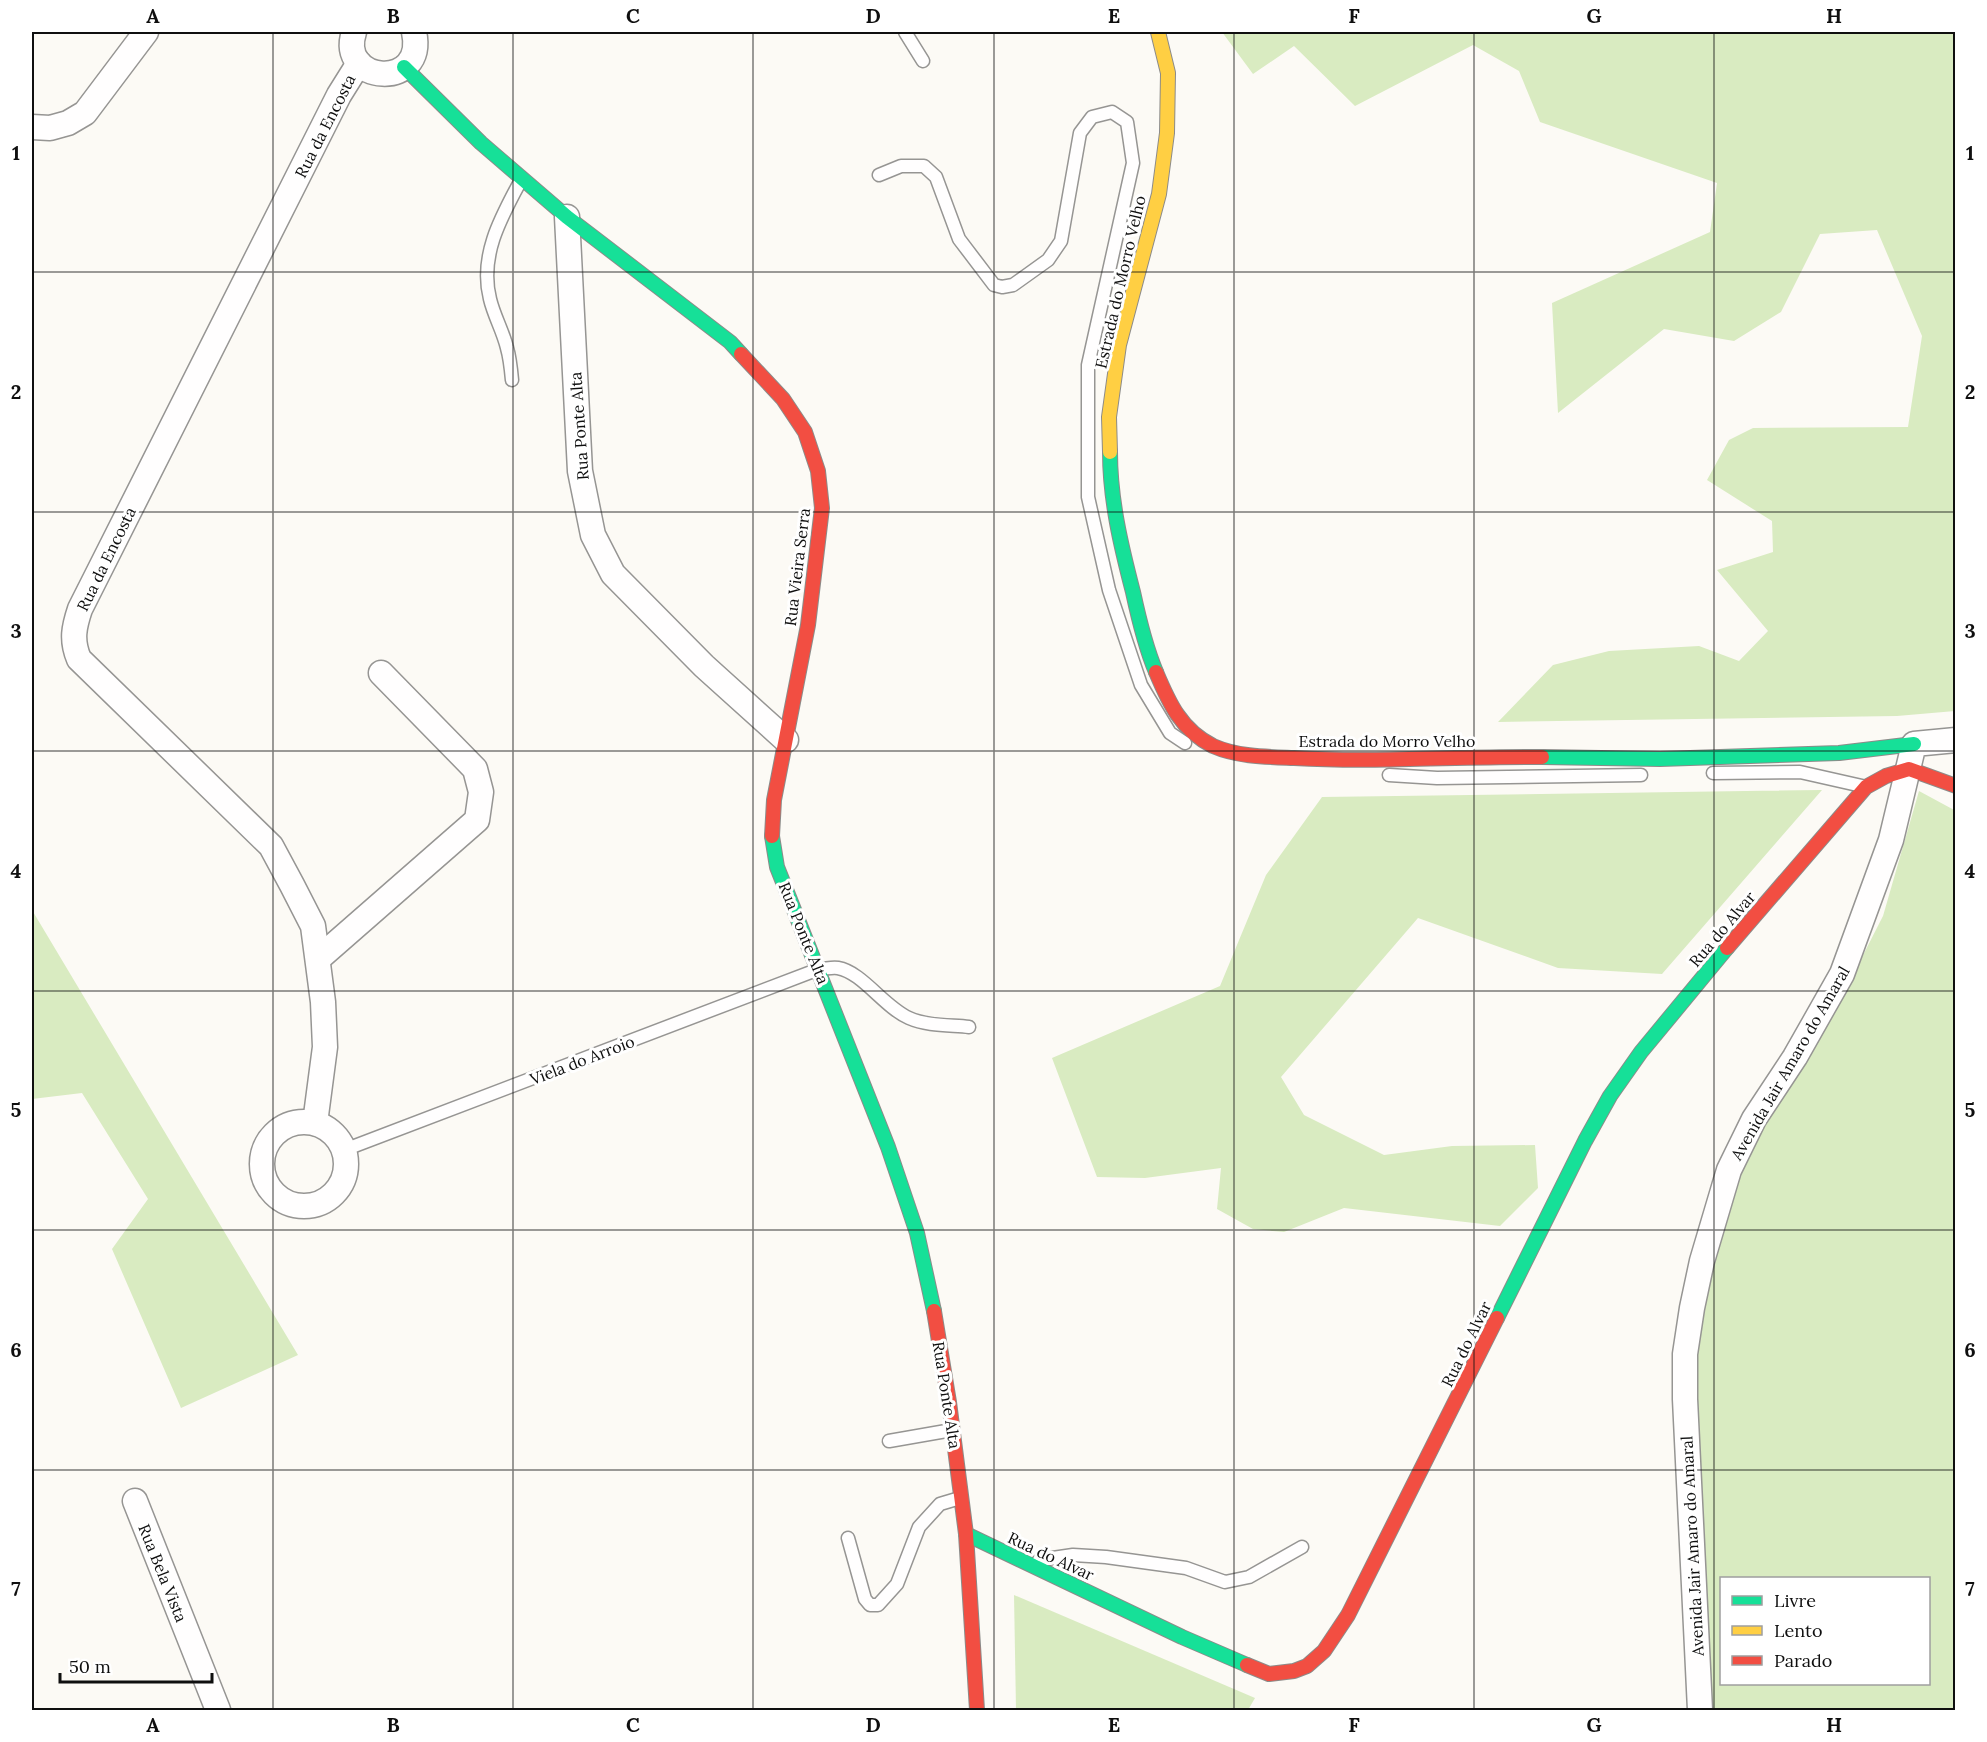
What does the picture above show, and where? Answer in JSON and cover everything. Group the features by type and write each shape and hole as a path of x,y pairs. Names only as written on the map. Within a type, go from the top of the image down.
{"street":[{"path":"32,127 50,128 68,123 85,113 146,32"},
{"path":"354,32 351,45 353,54 366,70 375,74 395,72 411,60 415,50 414,32"},
{"name":"Estrada do Morro Velho","path":"1158,32 1168,73 1167,133 1159,194 1119,345 1109,417 1110,473 1120,542 1147,651 1170,706 1191,730 1214,746 1251,756 1343,761 1517,757 1660,759 1839,753 1914,744"},
{"name":"Rua da Encosta","path":"315,1123 325,1047 323,1002 313,926 271,846 79,659 74,646 73,631 85,598 339,95 359,63"},
{"name":"Rua Vieira Serra","path":"404,67 521,179 730,342 783,399 805,432 818,471 822,508 808,625 786,741"},
{"name":"Rua Ponte Alta","path":"567,217 580,471 593,535 613,574 704,666 786,741 774,800 772,838 777,867 888,1147 917,1233 933,1304 966,1534 977,1710"},
{"path":"318,959 477,820 481,792 475,769 381,673"},
{"path":"1914,744 1956,740"},
{"name":"Avenida Jair Amaro do Amaral","path":"1700,1710 1685,1399 1685,1354 1702,1261 1729,1170 1754,1119 1825,1007 1852,950 1891,840 1914,744"},
{"path":"1909,769 1956,786"},
{"name":"Rua do Alvar","path":"966,1534 1182,1637 1269,1674 1294,1671 1307,1666 1324,1651 1348,1615 1585,1141 1610,1096 1641,1052 1774,892 1866,787 1886,776 1909,769"},
{"path":"299,1122 315,1123 327,1128 338,1138 344,1150 346,1165 343,1181 334,1194 321,1203 305,1206 290,1204 276,1195 266,1183 262,1167 264,1152 271,1138 284,1128 299,1122"},
{"name":"Rua Bela Vista","path":"135,1501 219,1710"}],"lane":[{"path":"905,32 923,61"},
{"path":"879,175 901,166 924,166 936,177 959,239 966,249 994,285 1002,287 1013,285 1048,260 1060,241 1080,133 1092,117 1112,112 1127,122 1132,163 1088,365 1088,497 1108,590 1141,685 1170,733 1203,755 1232,764 1346,772"},
{"path":"512,380 508,350 489,298 487,279 488,259 499,222 521,179"},
{"path":"1706,774 1800,772 1866,787"},
{"path":"1380,774 1437,778 1648,775"},
{"path":"819,969 836,968 851,973 891,1008 911,1018 969,1027"},
{"name":"Viela do Arroio","path":"344,1150 819,969"},
{"path":"889,1441 952,1430"},
{"path":"848,1538 865,1599 870,1605 878,1605 897,1584 919,1527 940,1504 961,1498"},
{"path":"1025,1562 1073,1555 1106,1557 1186,1568 1225,1582 1249,1577 1302,1547"}],"green space":[{"path":"1222,32 1955,32 1955,711 1897,716 1498,722 1553,665 1609,651 1699,646 1739,661 1768,631 1717,570 1773,552 1772,521 1707,480 1729,440 1753,428 1908,427 1922,336 1877,230 1820,234 1781,312 1734,341 1664,329 1558,413 1552,303 1710,232 1717,183 1540,122 1519,71 1473,45 1355,106 1294,46 1253,74"},
{"path":"1822,790 1662,974 1558,968 1418,918 1281,1077 1304,1115 1384,1155 1452,1146 1535,1145 1538,1188 1500,1226 1344,1208 1284,1232 1253,1229 1217,1209 1221,1168 1145,1178 1097,1177 1052,1058 1220,986 1266,875 1322,797"},
{"path":"1919,791 1956,811 1955,1710 1711,1710 1695,1399 1696,1354 1703,1309 1712,1264 1740,1174 1763,1124 1834,1012 1883,916"},
{"path":"32,910 298,1355 181,1408 112,1249 148,1199 82,1093 32,1099"},
{"path":"1014,1595 1255,1698 1248,1710 1016,1710"}],"traffic: fast":[{"path":"404,67 481,143 567,217 730,342 741,354"},
{"path":"1110,452 1112,488 1120,540 1143,633 1156,672"},
{"path":"1542,757 1660,759 1839,753 1914,744"},
{"path":"772,836 777,867 888,1147 917,1233 934,1311"},
{"path":"1497,1318 1585,1141 1610,1096 1641,1052 1727,948"},
{"path":"966,1534 1182,1637 1247,1665"}],"traffic: slow":[{"path":"1110,452 1109,417 1119,345 1159,194 1167,133 1168,73 1158,32"}],"traffic: jam":[{"path":"741,354 783,399 805,432 818,471 822,508 808,625 774,800 772,836"},
{"path":"1156,672 1171,705 1184,724 1202,739 1223,750 1264,757 1325,759 1542,757"},
{"path":"1727,948 1866,787 1886,776 1909,769 1956,786"},
{"path":"934,1311 949,1402 966,1534 977,1710"},
{"path":"1247,1665 1269,1674 1294,1671 1307,1666 1324,1651 1348,1615 1497,1318"}]}
